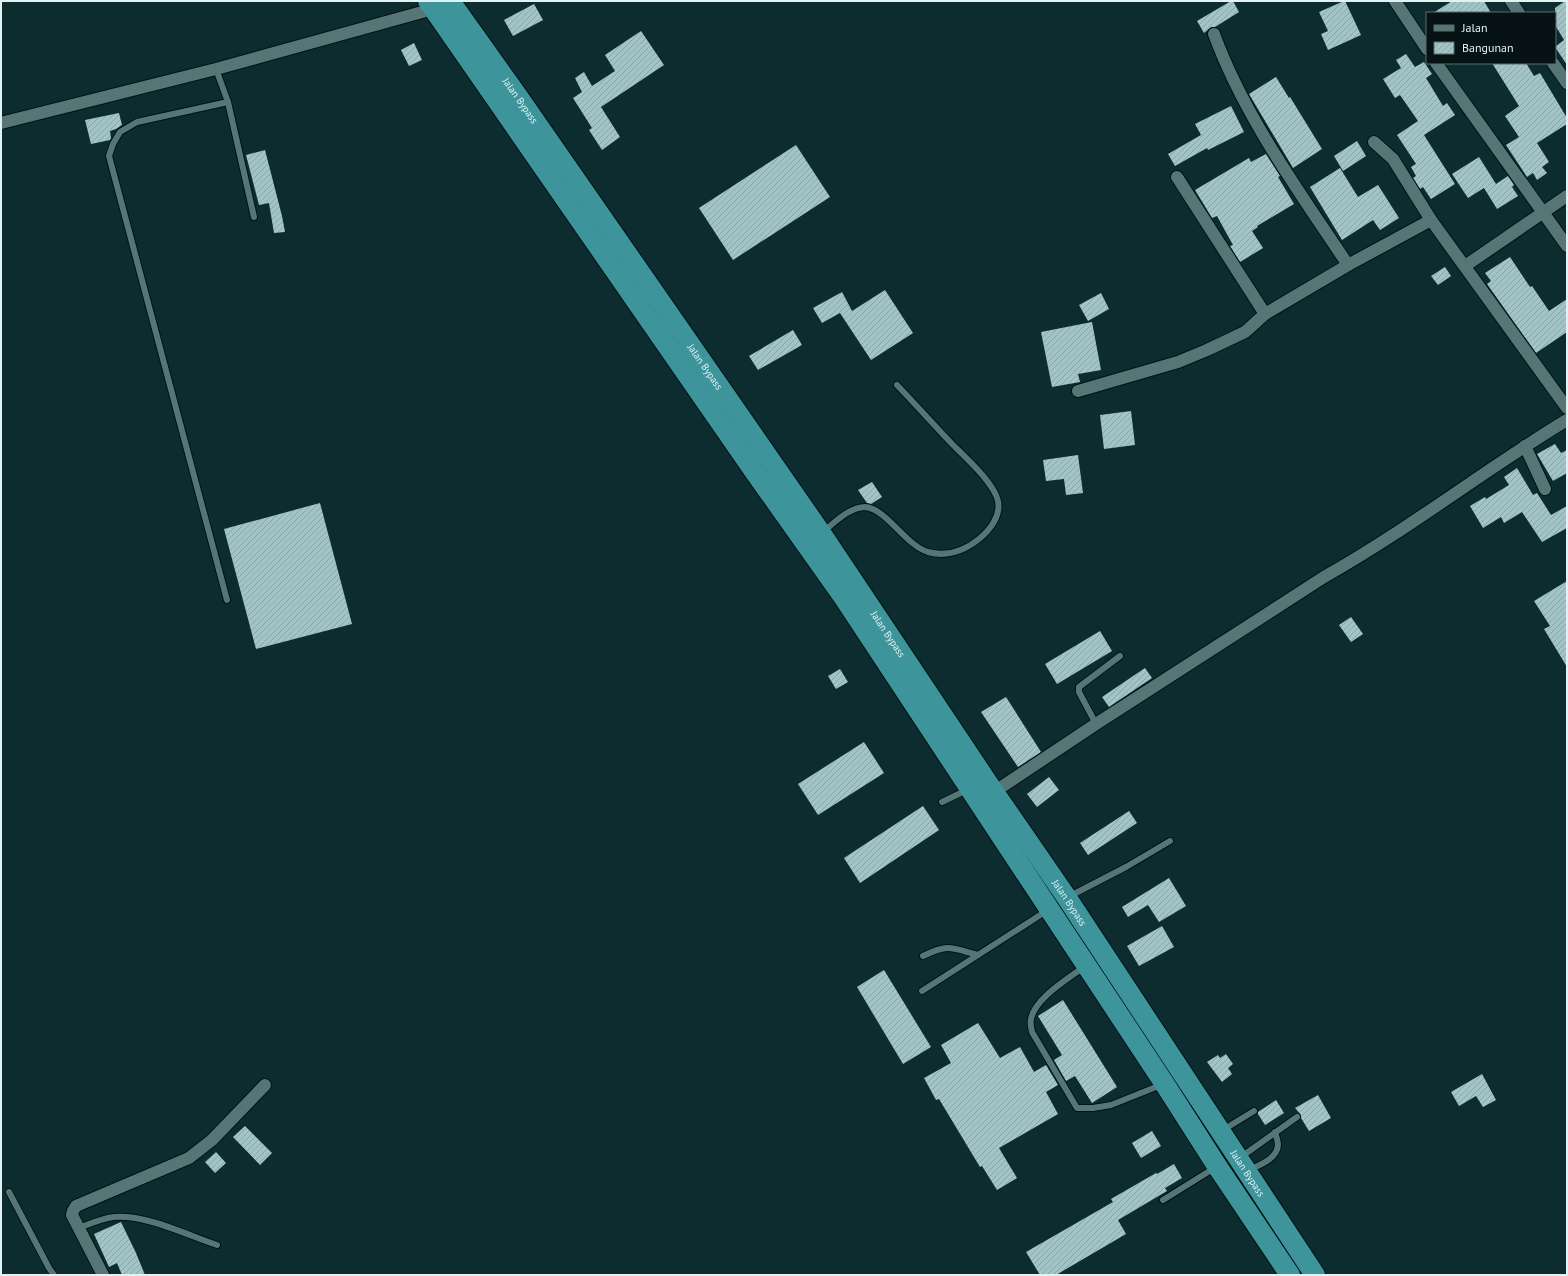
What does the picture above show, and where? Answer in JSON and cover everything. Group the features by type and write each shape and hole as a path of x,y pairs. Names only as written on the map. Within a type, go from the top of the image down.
{"highway":[{"name":"Jalan Bypass","path":"444,3 522,101 821,533 994,792 1067,898 1315,1275"},
{"name":"Jalan Bypass","path":"444,3 749,465 844,598 1290,1275"},
{"path":"1107,998 1124,986"}],"street":[{"path":"1396,1 1426,47"},
{"path":"1511,1 1518,12"},
{"path":"1,123 216,69 444,3"},
{"path":"1214,34 1236,84 1258,126 1278,160 1348,265"},
{"path":"1437,64 1567,246"},
{"path":"1554,64 1567,83"},
{"path":"1374,142 1393,159 1431,220 1567,408"},
{"path":"1177,177 1266,314"},
{"path":"1465,266 1567,196"},
{"path":"1078,391 1178,362 1245,332 1266,314 1348,265 1431,220"},
{"path":"994,792 1096,724 1324,578 1358,559 1525,446 1567,420"},
{"path":"1525,446 1545,489"},
{"path":"104,1275 72,1215 76,1206 189,1158 212,1140 265,1085"}],"lane":[{"path":"216,69 228,102 254,217"},
{"path":"228,102 137,122 120,132 113,144 109,156 228,600"},
{"path":"821,533 853,509 865,507 878,511 910,541 927,552 941,554 959,552 978,540 991,527 998,515 998,501 987,481 897,385"},
{"path":"1096,724 1079,692 1079,687 1120,656"},
{"path":"942,802 970,789"},
{"path":"1067,898 1126,867 1170,841"},
{"path":"922,991 1049,909"},
{"path":"923,956 944,947 950,947 978,954"},
{"path":"1086,965 1040,1000 1034,1010 1031,1020 1032,1032 1077,1108 1093,1108 1111,1105 1164,1084"},
{"path":"1220,1132 1254,1111"},
{"path":"1242,1165 1275,1132 1298,1117"},
{"path":"1242,1165 1265,1162 1275,1155 1278,1146 1275,1132"},
{"path":"1163,1200 1217,1166"},
{"path":"9,1192 54,1275"},
{"path":"79,1228 102,1219 130,1217 146,1220 217,1245"}],"building":[{"path":"1233,1 1239,12 1215,27 1211,27 1204,33 1197,21"},
{"path":"1344,1 1361,35 1328,50 1321,34 1328,31 1319,12"},
{"path":"1452,1 1484,1 1490,12 1435,12"},
{"path":"1567,1 1567,65 1556,48 1556,46 1564,40 1556,27 1555,8"},
{"path":"534,4 543,20 513,36 504,20"},
{"path":"641,31 664,65 601,107 620,137 602,150 589,130 592,128 573,98 582,92 575,78 584,72 592,86 615,71 605,55"},
{"path":"414,43 422,60 409,66 401,50"},
{"path":"1406,54 1415,67 1424,62 1432,74 1426,78 1443,106 1447,103 1455,115 1424,135 1455,184 1431,199 1423,187 1420,189 1413,178 1416,176 1411,167 1416,164 1397,135 1418,121 1400,95 1395,98 1383,79 1401,68 1396,60"},
{"path":"1493,64 1527,64 1534,76 1540,73 1567,118 1567,124 1537,143 1549,162 1542,167 1547,173 1537,180 1533,173 1527,177 1506,145 1519,137 1505,116 1519,106"},
{"path":"1276,77 1322,149 1293,168 1249,94"},
{"path":"1231,106 1244,132 1208,150 1207,148 1175,166 1168,154 1201,135 1195,124"},
{"path":"119,113 122,125 110,131 110,140 91,144 85,120"},
{"path":"1357,141 1366,156 1343,171 1334,156"},
{"path":"796,145 830,197 733,260 699,208"},
{"path":"265,150 285,232 274,233 269,203 259,205 246,155"},
{"path":"1266,154 1280,176 1278,177 1294,204 1257,226 1258,227 1252,231 1263,248 1240,262 1230,246 1233,245 1217,216 1212,218 1195,190 1249,158 1251,162"},
{"path":"1479,157 1496,184 1508,176 1514,185 1512,187 1518,196 1497,209 1484,188 1468,198 1452,174"},
{"path":"1340,168 1358,197 1378,185 1399,218 1380,230 1373,220 1342,240 1310,187"},
{"path":"1510,257 1530,287 1532,286 1549,311 1567,299 1567,332 1536,353 1487,284 1491,281 1485,273"},
{"path":"1445,267 1451,276 1438,285 1431,276"},
{"path":"885,290 913,333 871,360 840,313 822,323 813,308 842,292 852,311"},
{"path":"1101,293 1109,309 1088,321 1079,305"},
{"path":"1092,322 1101,370 1078,374 1080,382 1052,387 1041,332"},
{"path":"793,330 802,345 758,370 749,356"},
{"path":"1131,411 1135,445 1104,449 1100,415"},
{"path":"1555,444 1561,453 1567,450 1567,473 1553,481 1537,454"},
{"path":"1078,455 1083,493 1066,495 1064,479 1046,481 1043,460"},
{"path":"1517,468 1533,495 1537,493 1551,515 1567,506 1567,528 1542,542 1522,512 1504,523 1501,517 1483,528 1470,506 1485,497 1486,499 1509,485 1504,477"},
{"path":"872,482 882,497 871,504 867,503 858,490"},
{"path":"320,503 352,624 256,649 224,529"},
{"path":"1567,581 1567,667 1544,629 1550,626 1534,601"},
{"path":"1351,617 1363,634 1351,642 1339,625"},
{"path":"1100,631 1112,651 1057,684 1045,664"},
{"path":"1145,668 1152,678 1109,707 1102,697"},
{"path":"840,669 848,682 836,689 828,676"},
{"path":"1006,697 1041,752 1018,767 981,712"},
{"path":"864,742 884,773 818,815 798,784"},
{"path":"1049,777 1059,790 1037,807 1027,794"},
{"path":"923,806 939,830 860,883 844,858"},
{"path":"1129,811 1137,823 1088,855 1080,843"},
{"path":"1169,878 1186,906 1159,922 1148,905 1128,917 1122,907"},
{"path":"1162,926 1174,947 1139,966 1127,946"},
{"path":"884,970 931,1047 903,1064 857,987"},
{"path":"1063,1000 1117,1087 1092,1103 1075,1076 1066,1081 1054,1060 1062,1055 1038,1016"},
{"path":"978,1023 1000,1058 1020,1047 1034,1072 1046,1065 1058,1085 1046,1092 1058,1114 999,1148 1017,1178 997,1190 982,1166 980,1167 939,1099 936,1100 924,1078 951,1063 941,1045"},
{"path":"1226,1054 1233,1064 1228,1068 1232,1074 1222,1082 1207,1062 1218,1055 1220,1058"},
{"path":"1482,1074 1496,1100 1483,1107 1476,1096 1459,1106 1451,1092"},
{"path":"1318,1095 1331,1118 1309,1131 1301,1118 1301,1115 1295,1108"},
{"path":"1276,1100 1284,1113 1265,1125 1258,1112"},
{"path":"245,1126 272,1153 260,1165 233,1137"},
{"path":"1152,1131 1161,1146 1141,1158 1132,1143"},
{"path":"216,1152 226,1163 215,1173 205,1162"},
{"path":"1174,1164 1182,1178 1165,1188 1167,1191 1118,1220 1126,1234 1056,1275 1040,1275 1026,1252 1113,1202 1111,1199"},
{"path":"121,1222 145,1275 122,1275 117,1263 109,1267 94,1234"}]}
